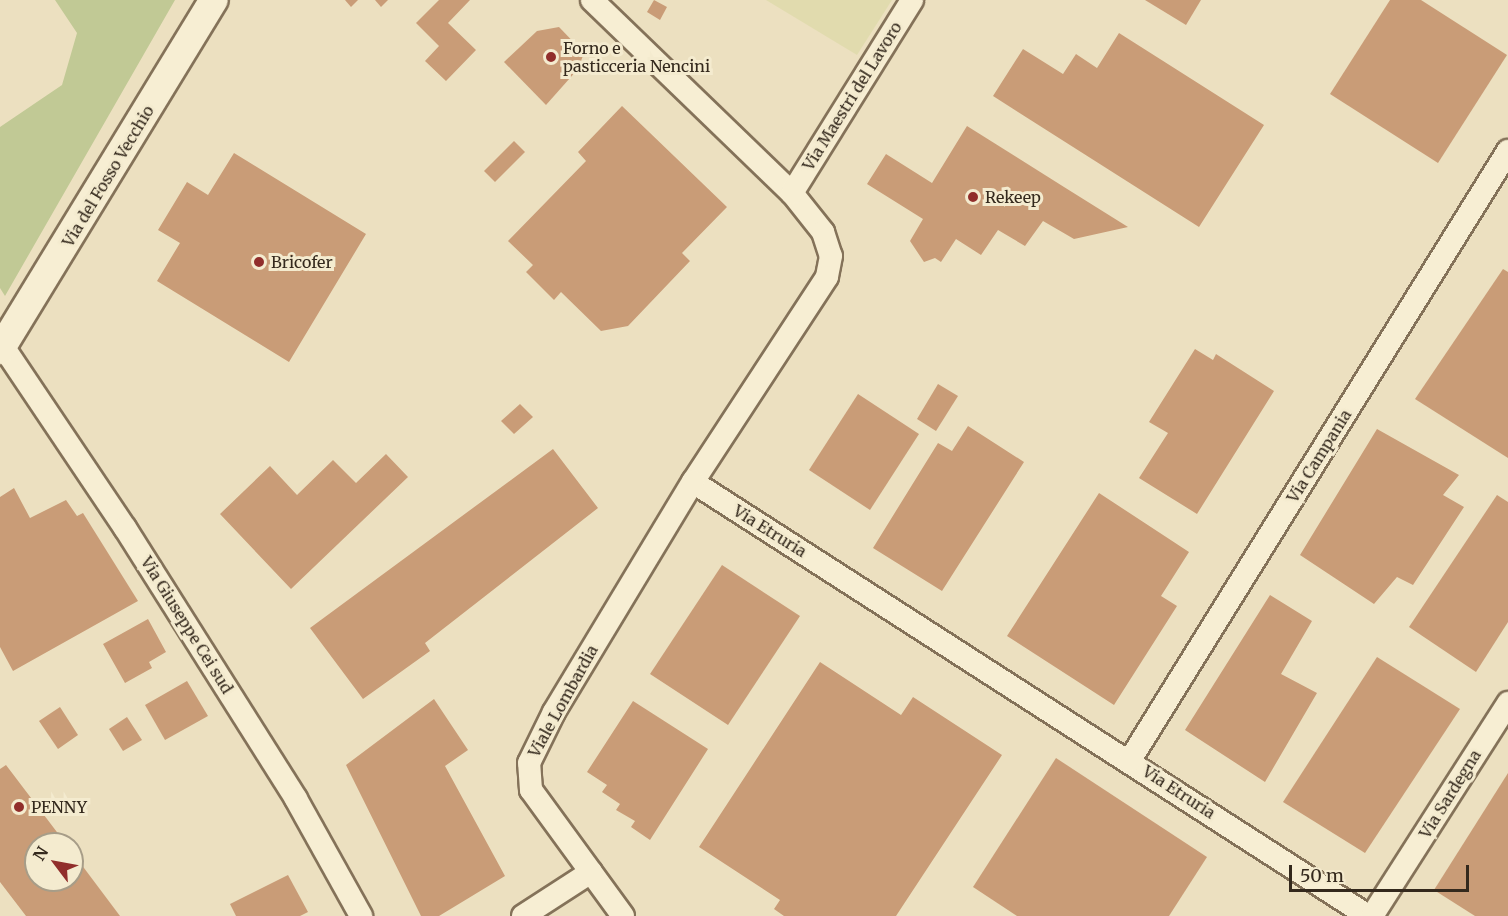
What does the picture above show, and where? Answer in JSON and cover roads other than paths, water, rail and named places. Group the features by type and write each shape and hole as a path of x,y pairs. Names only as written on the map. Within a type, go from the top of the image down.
{"street":[{"name":"Via del Fosso Vecchio","path":"1,346 214,0"},
{"path":"592,0 792,193 823,232 832,266 693,482"},
{"name":"Via Maestri del Lavoro","path":"792,193 912,0"},
{"name":"Via Campania","path":"1130,760 1504,165"},
{"name":"Via Giuseppe Cei sud","path":"1,346 125,528 296,799 361,916"},
{"name":"Via Etruria","path":"693,482 1130,760 1370,916"},
{"name":"Viale Lombardia","path":"623,916 531,790 529,763 554,712 693,482"},
{"name":"Via Sardegna","path":"1370,916 1508,703"},
{"path":"523,916 591,872"}],"place":[{"name":"Forno e pasticceria Nencini","path":"551,57"},
{"name":"Rekeep","path":"973,197"},
{"name":"Bricofer","path":"259,262"},
{"name":"PENNY","path":"19,807"}]}
